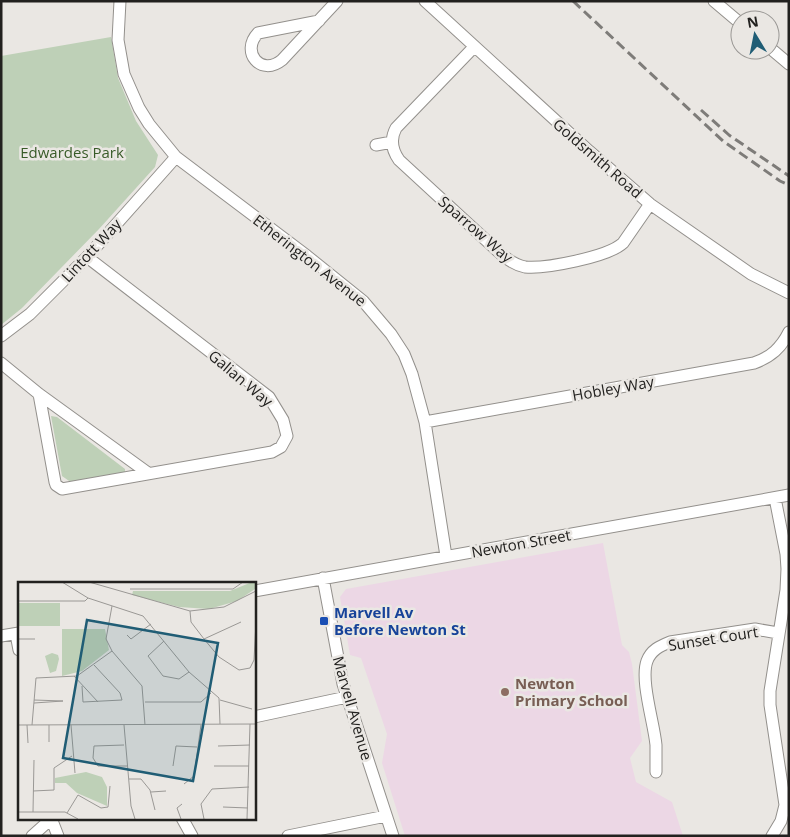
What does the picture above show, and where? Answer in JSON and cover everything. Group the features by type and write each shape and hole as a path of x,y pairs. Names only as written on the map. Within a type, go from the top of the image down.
{"street":[{"name":"Etherington Avenue","path":"120,1 118,40 124,74 139,108 149,124 176,157 363,301 391,334 404,354 412,374 425,422 446,556"},
{"path":"319,21 258,33 252,41 252,54 261,64 275,66 282,60 319,21 337,1"},
{"name":"Goldsmith Road","path":"425,1 650,204 751,274 789,293"},
{"path":"714,1 730,15"},
{"path":"376,145 392,142 396,128 474,47"},
{"name":"Sparrow Way","path":"392,142 395,154 399,160 501,254 512,263 524,267 535,267 582,259 617,248 623,243 650,204"},
{"name":"Lintott Way","path":"1,336 30,314 87,257 176,157"},
{"name":"Galian Way","path":"39,394 55,482 59,487 67,489 272,452 281,447 287,436 287,430 269,397 87,257"},
{"name":"Hobley Way","path":"425,422 754,363 771,355 785,340 789,332"},
{"path":"1,363 39,394 148,473"},
{"name":"Newton Street","path":"255,591 789,495"},
{"path":"772,836 781,821 785,805 770,705 770,691 786,590 787,569 776,498"},
{"name":"Marvell Avenue","path":"324,578 338,659 347,697 393,836"},
{"name":"Sunset Court","path":"656,772 656,745 644,672 652,652 659,646 670,642 755,629 778,633"},
{"path":"1,636 17,633"},
{"path":"255,717 347,697"},
{"path":"288,836 386,816"},
{"path":"32,836 50,820"},
{"path":"51,820 58,836"},
{"path":"183,820 192,836"}],"shaded area":[{"name":"Newton Primary School","path":"603,543 622,645 629,652 632,664 642,741 630,758 636,782 672,802 683,836 405,836 382,763 387,734 361,658 350,655 340,597 346,589"}],"green space":[{"name":"Edwardes Park","path":"111,37 118,78 136,121 158,155 155,167 99,229 22,308 1,325 1,56"},
{"path":"51,416 57,417 125,469 125,474 72,483 62,476"}],"railway":[{"path":"573,1 723,141 780,181 789,185"},
{"path":"701,110 729,135 789,176"}],"place":[{"name":"Marvell Av Before Newton St","path":"324,621"},
{"name":"Newton Primary School","path":"505,692"}]}
